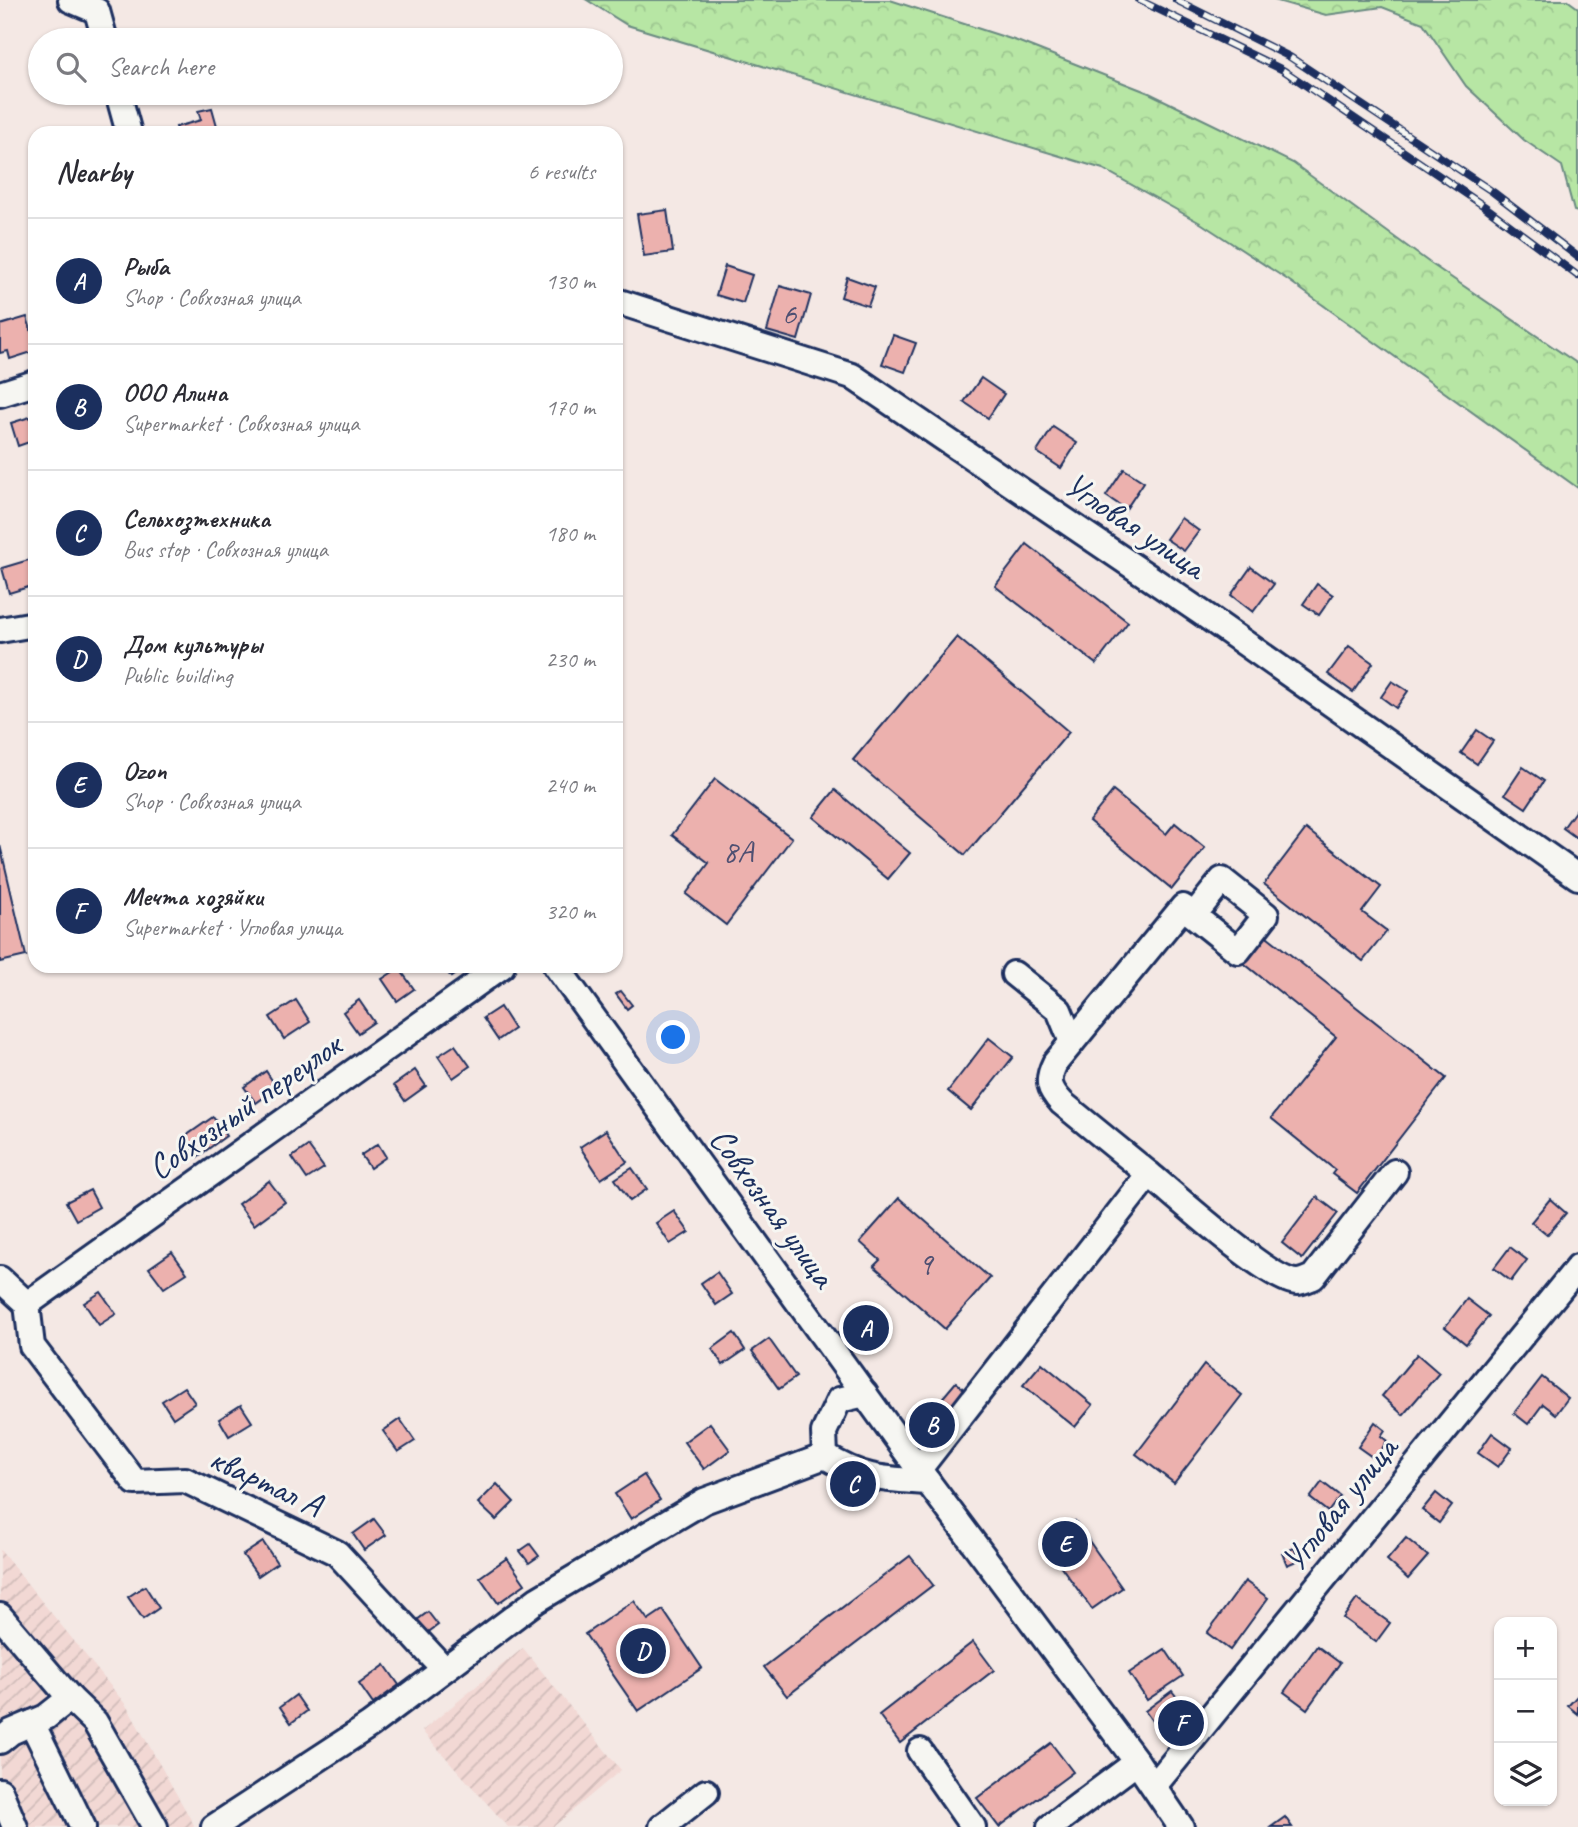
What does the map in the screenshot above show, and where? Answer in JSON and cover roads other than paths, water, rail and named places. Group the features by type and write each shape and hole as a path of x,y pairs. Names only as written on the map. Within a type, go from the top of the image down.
{"street":[{"path":"71,0 97,11 102,28"},
{"path":"121,105 127,126"},
{"name":"Угловая улица","path":"623,304 852,376 1202,613 1578,877"},
{"path":"0,394 28,385"},
{"path":"0,630 28,625"},
{"path":"1194,915 1183,907 1055,1063 1049,1084 1062,1104 1257,1262 1279,1277 1298,1282 1313,1277 1395,1172"},
{"name":"Совхозный переулок","path":"27,1304 492,973"},
{"name":"Совхозная улица","path":"561,973 924,1476 1137,1762 1181,1827"},
{"path":"1014,974 1059,1010 1072,1042"},
{"path":"214,1827 370,1725 537,1600 704,1501 825,1457 845,1468 875,1478 924,1476 1149,1174"},
{"name":"Угловая улица","path":"1154,1786 1578,1267"},
{"path":"0,1279 27,1304"},
{"name":"квартал А","path":"27,1304 32,1346 135,1482 184,1480 337,1553 444,1669"},
{"path":"825,1457 824,1433 839,1401 865,1394"},
{"path":"0,1616 70,1698 95,1722 155,1827"},
{"path":"70,1698 46,1717 11,1729 83,1827"},
{"path":"920,1751 973,1827"},
{"path":"1050,1827 1137,1762"},
{"path":"0,1791 15,1827"},
{"path":"662,1827 706,1792"}],"railway":[{"path":"1139,0 1283,70 1484,206 1578,276"},
{"path":"1176,0 1290,57 1493,192 1578,257"}],"place":[{"name":"Рыба","path":"866,1328"},
{"name":"ООО Алина","path":"932,1425"},
{"name":"Сельхозтехника","path":"853,1484"},
{"name":"Ozon","path":"1065,1544"},
{"name":"Дом культуры","path":"643,1651"},
{"name":"Мечта хозяйки","path":"1181,1723"}]}
